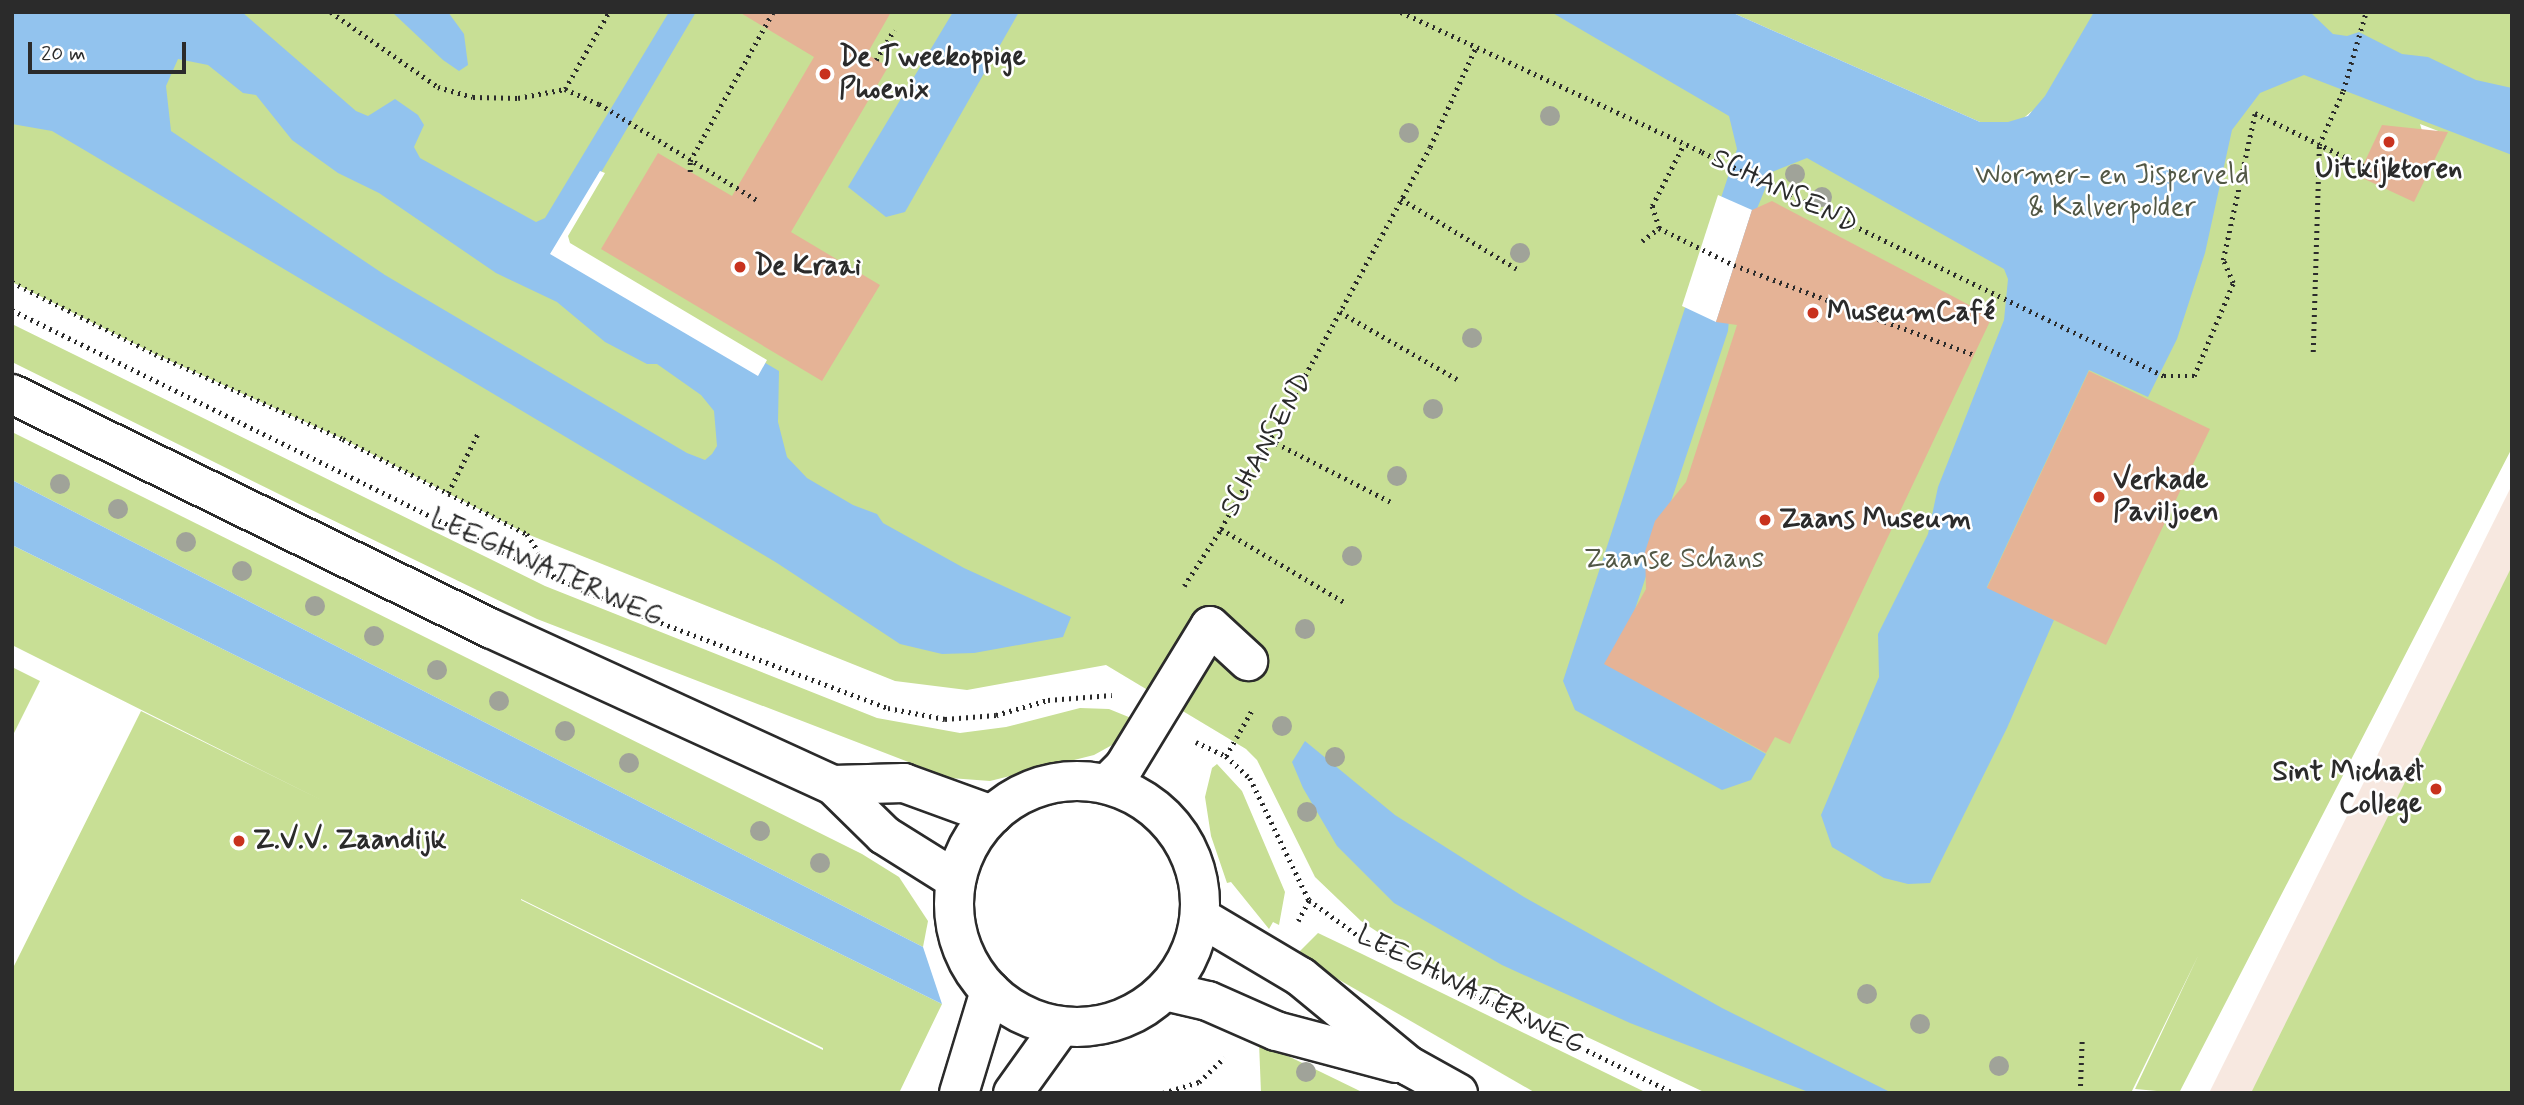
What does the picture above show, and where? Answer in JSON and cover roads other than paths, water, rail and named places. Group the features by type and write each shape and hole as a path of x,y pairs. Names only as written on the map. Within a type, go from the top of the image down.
{"main road":[{"path":"12,394 492,629 833,785 884,835 956,880"},
{"path":"1107,784 1125,767 1210,626 1248,661"},
{"path":"1065,781 1107,784 1140,798 1168,821 1188,850 1199,882 1200,917 1194,944 1165,991 1135,1013 1099,1025 1061,1026 1023,1015 990,991 959,940 954,910 956,880 969,844 992,815 1026,791 1065,781"},
{"path":"833,785 904,783 992,815"},
{"path":"1200,917 1301,977 1409,1066 1458,1093"},
{"path":"959,1093 990,991"},
{"path":"1165,991 1208,1001 1276,1031 1409,1066"},
{"path":"1013,1093 1061,1026"}],"water":[{"path":"12,12 242,12 356,111 368,116 395,99 418,115 424,125 414,147 420,158 536,222 545,218 669,12 696,12 564,235 567,245 779,371 778,422 787,457 807,478 853,505 877,514 883,523 964,568 1071,617 1063,637 974,653 942,654 900,644 777,563 52,131 12,124","holes":["178,59 208,65 243,93 256,95 292,140 338,173 379,193 496,273 557,302 605,342 647,364 657,364 701,395 714,411 717,446 712,454 705,460 687,453 385,275 171,131 166,86"]},
{"path":"392,12 448,12 464,34 468,65 459,71 443,60"},
{"path":"953,12 1019,12 905,212 886,217 848,187"},
{"path":"1551,12 1731,12 1980,122 2008,122 2028,116 2045,96 2094,12 2310,12 2333,34 2347,36 2359,32 2402,54 2428,57 2476,80 2512,88 2512,155 2304,75 2260,93 2232,130 2205,253 2177,339 2148,397 2089,370 1987,587 2054,620 2007,728 1930,883 1908,884 1884,878 1832,847 1821,815 1879,677 1878,634 1928,534 1938,487 2004,320 2008,279 2004,269 1807,158 1772,172 1734,265 1728,331 1615,669 1766,754 1751,780 1722,790 1575,710 1563,681 1737,149 1729,116"},
{"path":"12,480 923,947 942,1004 12,545"},
{"path":"1305,741 1395,815 1524,897 1722,1008 1892,1093 1811,1093 1630,1023 1502,965 1394,903 1337,846 1303,788 1292,762"}],"place":[{"name":"De Tweekoppige Phoenix","path":"825,74"},
{"name":"Uitkijktoren","path":"2389,142"},
{"name":"De Kraai","path":"740,267"},
{"name":"MuseumCafé","path":"1813,313"},
{"name":"Verkade Paviljoen","path":"2099,497"},
{"name":"Zaans Museum","path":"1765,520"},
{"name":"Sint Michaël College","path":"2436,789"},
{"name":"Z.V.V. Zaandijk","path":"239,841"}],"park label":[{"name":"Wormer- en Jisperveld & Kalverpolder","path":"2112,192"},
{"name":"Zaanse Schans","path":"1674,560"}]}
